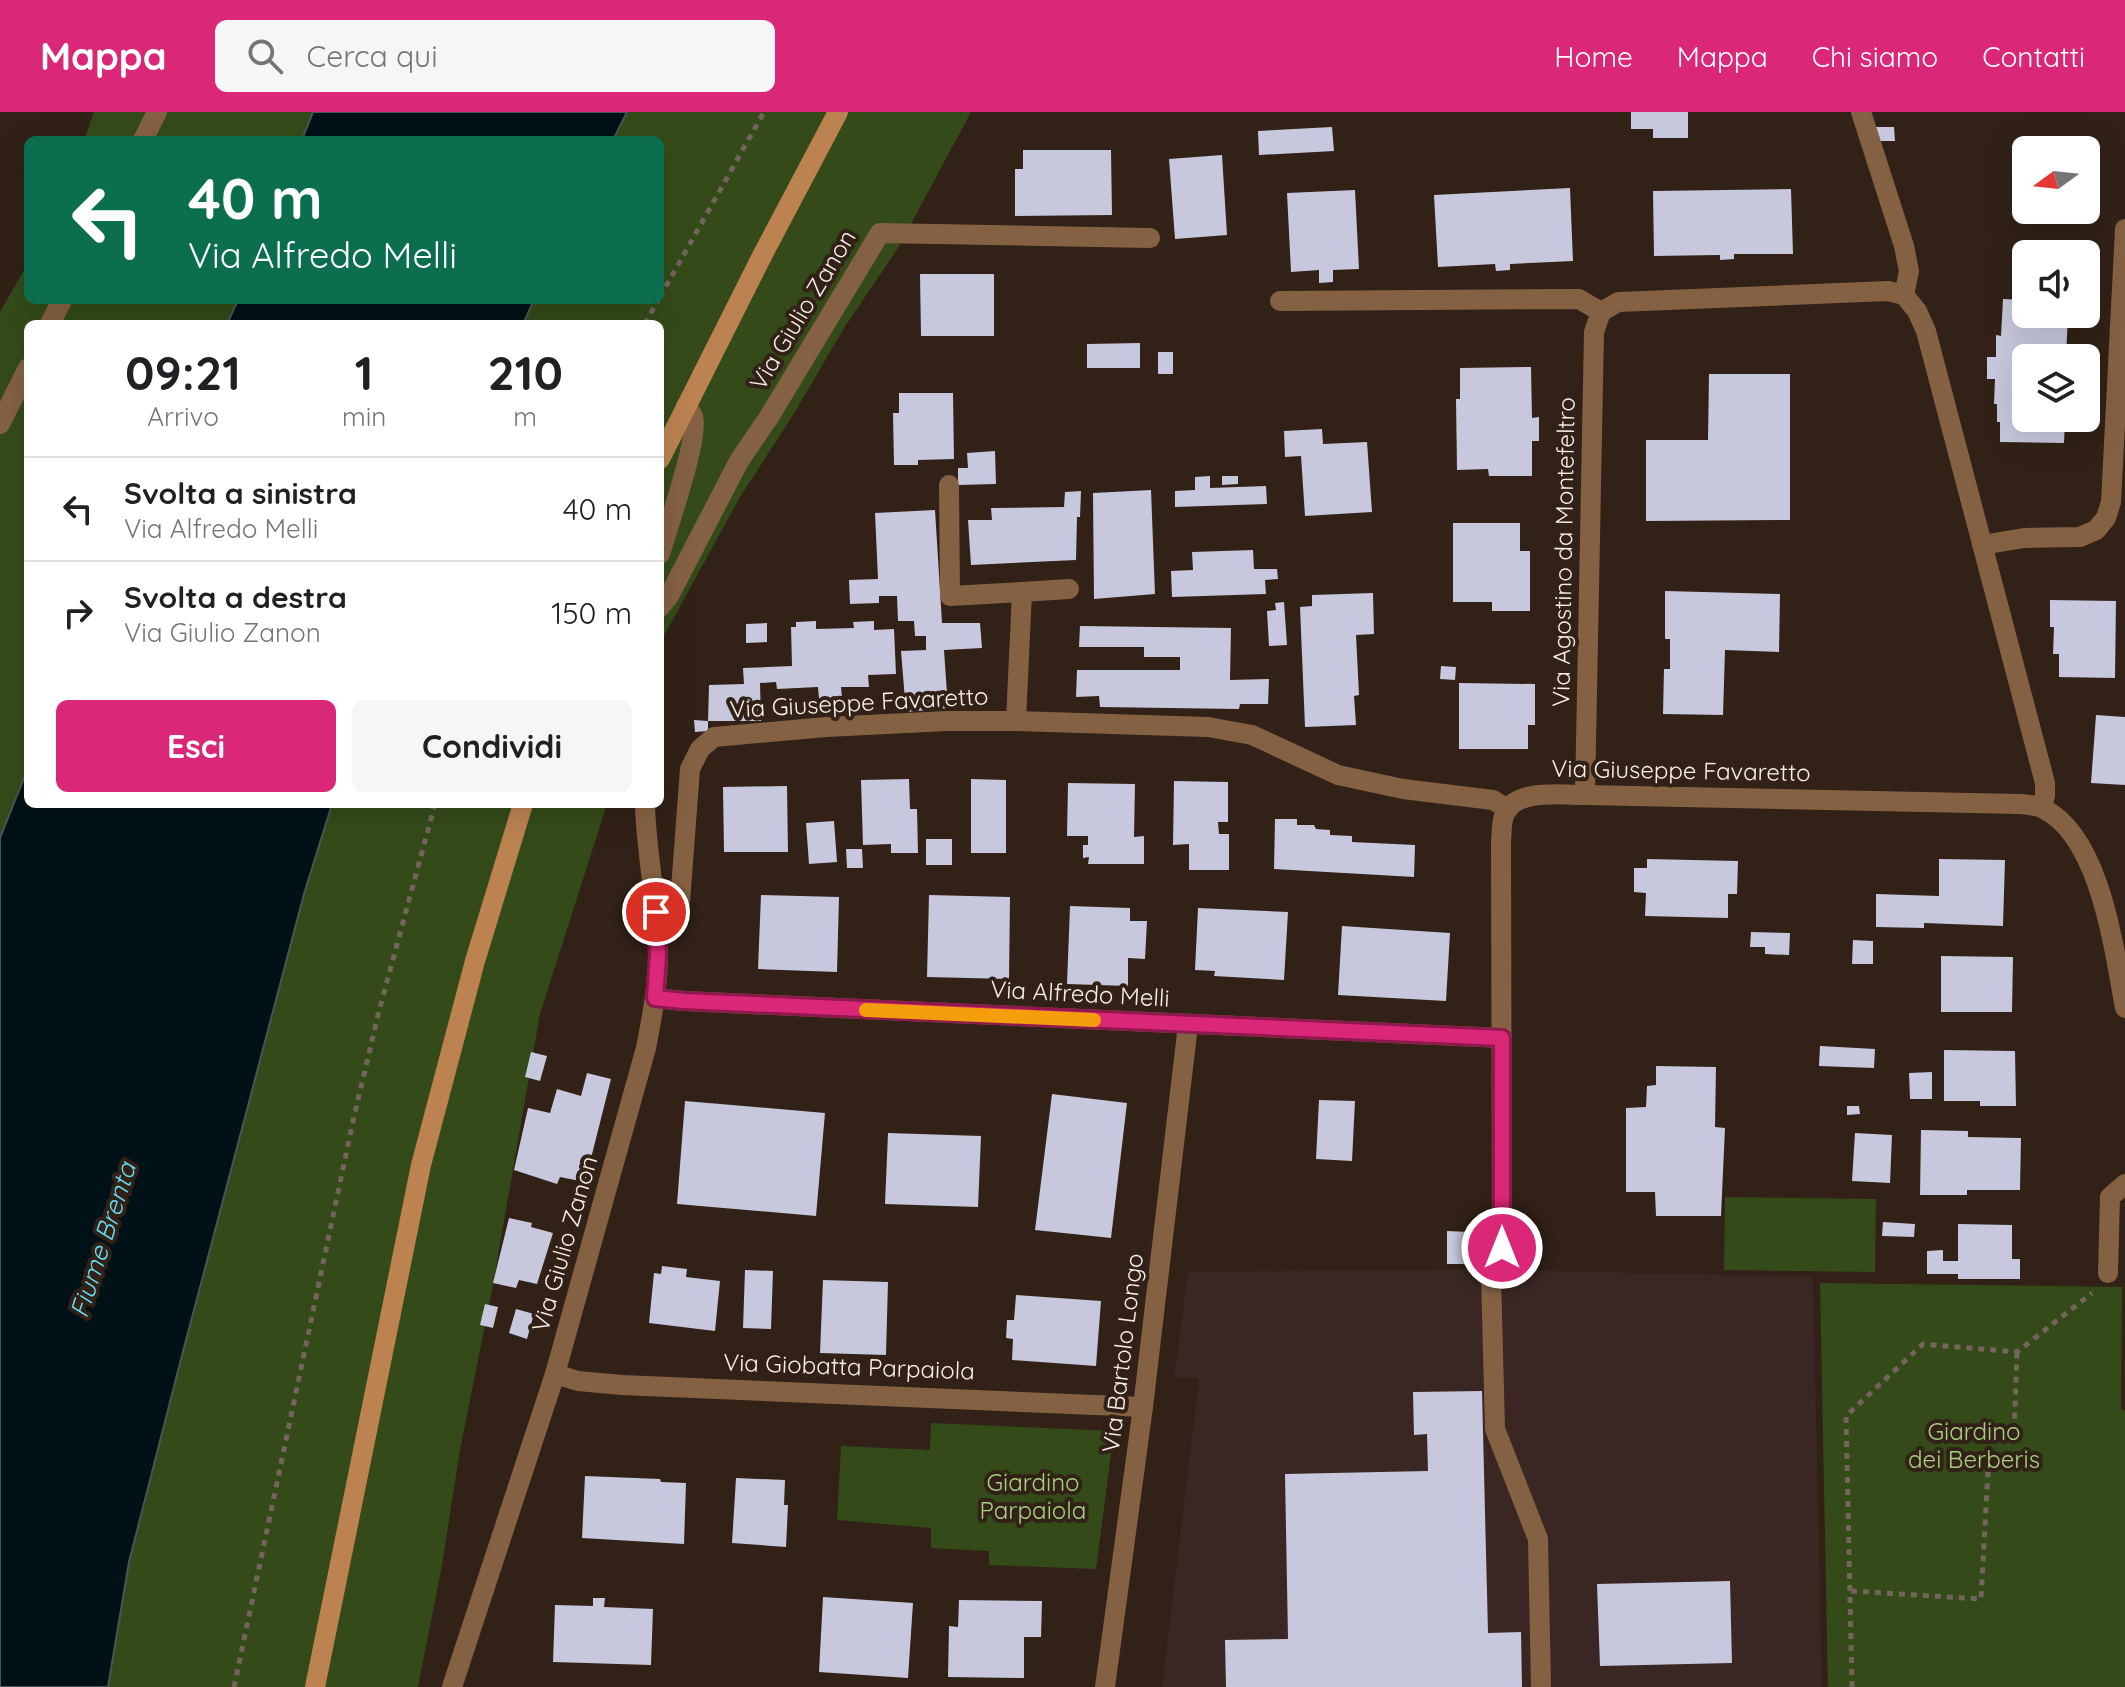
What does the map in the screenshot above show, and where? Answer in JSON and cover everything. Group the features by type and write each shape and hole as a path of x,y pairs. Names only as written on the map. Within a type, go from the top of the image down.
{"street":[{"path":"145,136 157,112"},
{"path":"664,451 838,112"},
{"path":"1861,112 1904,246 1909,271 1904,295"},
{"path":"1982,545 2024,538 2080,537 2096,530 2106,518 2111,502 2125,229"},
{"name":"Via Giulio Zanon","path":"664,602 739,461 880,233 1150,238"},
{"path":"1280,301 1579,299 1601,312 1618,302 1888,291 1904,295 1917,311 1926,331 2045,783 2042,807 2066,824 2094,872 2125,1008"},
{"name":"Via Agostino da Montefeltro","path":"1585,795 1594,332 1601,312"},
{"path":"0,424 24,376"},
{"path":"664,541 681,487 694,429 694,417 686,406"},
{"path":"949,485 950,596 1069,589"},
{"name":"Via Giuseppe Favaretto","path":"1016,721 1022,592"},
{"name":"Via Giuseppe Favaretto","path":"656,912 671,910 680,902 690,769 700,749 714,737 826,727 1016,721 1208,727 1252,735 1338,775 1403,789 1493,800 1508,809 1518,799 1534,795 2020,804 2042,807"},
{"path":"315,1687 421,1165 475,961 522,808"},
{"name":"Via Giulio Zanon","path":"452,1687 555,1374 646,1048 655,998 658,956 645,808"},
{"path":"1502,1248 1501,842 1503,817 1508,809"},
{"name":"Via Alfredo Melli","path":"655,998 1502,1038"},
{"name":"Via Bartolo Longo","path":"1105,1687 1143,1407 1188,1025"},
{"path":"2108,1273 2110,1197 2125,1184"},
{"path":"1491,1275 1495,1429 1538,1539 1541,1687"},
{"name":"Via Giobatta Parpaiola","path":"555,1374 578,1381 622,1385 1143,1407"}],"path":[{"path":"664,289 764,112"},
{"path":"234,1687 353,1121 434,808"},
{"path":"1852,1687 1846,1416 1923,1344 2017,1352 2092,1295 2093,1280 2108,1273"},
{"path":"1851,1591 1981,1599 1990,1435 2014,1436 2017,1352"}],"shaded area":[{"path":"1471,1269 1813,1277 1822,1687 1162,1687 1199,1379 1174,1378 1188,1272"}],"green space":[{"path":"94,112 313,112 304,136 85,136"},
{"path":"627,112 971,112 898,248 844,328 740,497 664,637 664,320 525,320 532,304 664,304 664,136 615,136"},
{"path":"24,270 24,304 236,304 229,320 24,320 24,778 0,838 0,312"},
{"path":"331,808 606,808 540,1014 418,1687 108,1687 129,1562 304,894"},
{"path":"1725,1197 1876,1199 1875,1272 1724,1270"},
{"name":"Giardino dei Berberis","path":"1820,1283 2122,1287 2125,1687 1828,1687"},
{"name":"Giardino Parpaiola","path":"931,1423 1114,1431 1096,1569 989,1565 989,1551 931,1548 931,1528 837,1520 841,1446 930,1450"}],"water":[{"path":"313,112 627,112 615,136 304,136"},
{"path":"236,304 532,304 525,320 229,320"},
{"name":"Fiume Brenta","path":"24,778 24,808 331,808 304,894 129,1562 108,1687 0,1687 0,838"}],"building":[{"path":"1631,112 1688,112 1688,138 1653,138 1653,129 1631,129"},
{"path":"1332,127 1334,151 1259,155 1258,131"},
{"path":"1876,127 1894,127 1895,141 1877,141"},
{"path":"1023,150 1111,150 1112,215 1015,216 1015,169 1023,169"},
{"path":"1222,155 1227,235 1175,239 1169,159"},
{"path":"1570,188 1573,261 1510,264 1510,270 1496,271 1495,264 1438,267 1434,195"},
{"path":"1791,189 1793,254 1734,254 1734,259 1720,260 1720,255 1654,256 1653,191"},
{"path":"1355,190 1359,269 1333,270 1333,282 1319,283 1319,270 1291,272 1287,193"},
{"path":"920,274 994,274 994,336 921,336"},
{"path":"2003,299 2012,299 2012,328 2067,328 2067,344 2012,344 2012,432 2064,432 2064,443 2000,442 2000,422 1997,422 1997,404 1994,404 1995,379 1987,379 1987,357 1996,357 1996,335 2001,336"},
{"path":"1140,343 1140,368 1087,368 1087,344"},
{"path":"1158,352 1173,352 1173,374 1158,374"},
{"path":"1531,367 1532,418 1539,417 1539,441 1532,441 1532,476 1489,476 1488,469 1457,470 1456,399 1460,399 1460,368"},
{"path":"1709,374 1790,374 1790,520 1646,521 1646,440 1708,440"},
{"path":"899,393 953,393 954,459 918,460 918,465 894,465 893,413 899,413"},
{"path":"1322,429 1323,444 1367,442 1372,512 1305,516 1301,456 1285,457 1284,431"},
{"path":"995,451 996,484 958,485 958,468 968,468 967,453"},
{"path":"1210,476 1210,488 1266,486 1267,504 1175,507 1175,491 1195,490 1195,477"},
{"path":"1222,476 1238,476 1238,484 1222,485"},
{"path":"1151,490 1155,594 1094,599 1093,493"},
{"path":"1081,491 1076,560 971,565 968,520 992,520 991,508 1064,507 1065,492"},
{"path":"935,510 942,623 980,623 982,648 944,650 948,708 906,712 901,651 926,650 926,636 915,636 914,621 898,621 897,596 879,596 879,603 850,604 849,580 878,579 875,513"},
{"path":"1453,523 1520,523 1520,551 1530,551 1530,611 1492,611 1492,602 1453,602"},
{"path":"1253,550 1254,569 1277,569 1278,579 1265,580 1266,594 1172,597 1171,571 1193,570 1192,552"},
{"path":"1665,591 1780,594 1779,652 1725,650 1723,715 1663,714 1664,669 1670,669 1670,639 1665,639"},
{"path":"1373,593 1374,634 1356,635 1359,695 1354,696 1356,725 1305,727 1300,607 1312,606 1312,595"},
{"path":"2050,600 2116,601 2115,678 2059,677 2059,654 2053,654 2054,627 2050,627"},
{"path":"1284,602 1287,645 1269,646 1267,611 1276,610 1275,603"},
{"path":"816,621 816,629 854,628 853,622 874,621 874,630 894,629 896,674 868,675 869,687 841,687 842,698 819,699 818,687 777,689 776,682 760,683 761,721 708,721 709,685 744,684 743,668 792,666 791,627 796,627 796,622"},
{"path":"767,623 767,642 746,643 746,624"},
{"path":"1080,626 1231,628 1230,680 1269,679 1268,704 1240,704 1239,709 1100,707 1099,696 1076,697 1077,670 1180,670 1180,657 1144,657 1144,647 1079,647"},
{"path":"1441,666 1456,667 1455,680 1440,679"},
{"path":"1459,683 1535,684 1535,725 1528,725 1528,749 1459,749"},
{"path":"2096,715 2125,717 2125,785 2091,783"},
{"path":"694,720 708,721 708,731 695,732"},
{"path":"909,779 910,809 917,809 918,853 891,853 891,844 863,845 861,780"},
{"path":"971,779 1006,780 1006,853 971,853"},
{"path":"1174,781 1228,782 1228,822 1218,822 1219,834 1229,834 1229,870 1189,870 1189,844 1173,845"},
{"path":"1068,783 1135,784 1134,837 1144,836 1144,864 1088,864 1089,857 1083,858 1083,845 1088,845 1088,836 1067,836"},
{"path":"787,786 788,852 724,852 723,787"},
{"path":"1275,819 1297,819 1297,825 1314,825 1316,829 1330,830 1330,835 1352,836 1352,842 1415,845 1414,877 1274,869"},
{"path":"834,821 837,862 809,864 806,823"},
{"path":"926,839 952,839 952,865 926,865"},
{"path":"846,849 862,849 863,868 847,868"},
{"path":"1647,859 1738,861 1737,894 1728,894 1728,918 1645,916 1646,893 1634,892 1634,868 1647,868"},
{"path":"1939,859 2005,860 2003,926 1924,923 1924,928 1876,927 1876,894 1939,896"},
{"path":"761,895 839,897 837,972 758,969"},
{"path":"929,895 1010,897 1009,979 927,977"},
{"path":"1070,906 1130,908 1130,921 1147,921 1145,959 1128,958 1128,986 1067,984"},
{"path":"1198,908 1288,912 1284,980 1214,976 1215,971 1195,970"},
{"path":"1342,926 1450,933 1446,1001 1338,995"},
{"path":"1751,932 1790,933 1789,955 1765,954 1765,947 1750,947"},
{"path":"1853,940 1873,941 1873,964 1852,964"},
{"path":"1941,956 2013,957 2012,1012 1941,1012"},
{"path":"1820,1046 1875,1049 1874,1068 1819,1066"},
{"path":"1944,1050 2015,1051 2016,1106 1980,1106 1980,1101 1944,1101"},
{"path":"531,1052 547,1056 540,1081 525,1077"},
{"path":"1656,1066 1716,1067 1715,1127 1725,1128 1721,1216 1656,1216 1655,1192 1626,1192 1626,1108 1646,1107 1647,1086 1656,1085"},
{"path":"1932,1072 1932,1099 1910,1099 1909,1073"},
{"path":"587,1073 611,1079 585,1182 560,1177 557,1184 514,1170 528,1108 550,1113 557,1089 581,1096"},
{"path":"1052,1094 1127,1103 1111,1238 1035,1230"},
{"path":"1319,1100 1355,1101 1352,1161 1316,1159"},
{"path":"685,1101 825,1113 816,1216 677,1204"},
{"path":"1847,1106 1859,1106 1860,1114 1847,1115"},
{"path":"1921,1130 1968,1131 1968,1137 2021,1138 2020,1190 1967,1190 1967,1195 1920,1195"},
{"path":"888,1133 981,1136 978,1207 885,1204"},
{"path":"1855,1133 1892,1135 1890,1183 1852,1181"},
{"path":"509,1218 532,1223 531,1227 553,1233 537,1284 519,1280 516,1288 493,1283"},
{"path":"1883,1222 1915,1224 1914,1237 1882,1236"},
{"path":"1958,1224 2012,1225 2012,1259 2020,1259 2020,1279 1958,1279 1958,1274 1927,1274 1927,1251 1943,1250 1943,1261 1958,1261"},
{"path":"1447,1231 1469,1232 1468,1264 1447,1264"},
{"path":"662,1266 687,1269 686,1277 720,1281 715,1331 649,1323 654,1273 661,1274"},
{"path":"745,1270 773,1271 771,1329 743,1328"},
{"path":"823,1280 888,1282 886,1355 820,1353"},
{"path":"1016,1295 1101,1301 1096,1366 1012,1360 1013,1339 1006,1338 1007,1320 1014,1320"},
{"path":"485,1304 498,1307 493,1328 480,1325"},
{"path":"516,1309 534,1314 527,1339 509,1333"},
{"path":"1482,1391 1488,1633 1521,1632 1522,1687 1226,1687 1225,1640 1288,1639 1285,1474 1428,1471 1427,1434 1414,1435 1413,1392"},
{"path":"585,1476 686,1483 684,1544 582,1538"},
{"path":"736,1478 785,1480 784,1505 788,1505 786,1547 732,1543"},
{"path":"1730,1581 1732,1663 1600,1666 1597,1584"},
{"path":"823,1597 913,1603 908,1678 819,1672"},
{"path":"593,1598 605,1598 604,1607 653,1609 651,1665 553,1662 555,1605 593,1606"},
{"path":"959,1600 1042,1601 1041,1637 1024,1637 1024,1678 948,1677 949,1626 958,1627"}],"slow traffic":[{"path":"866,1010 1094,1020"}],"route":[{"path":"656,912 658,956 655,998 1502,1038 1502,1248"}]}
